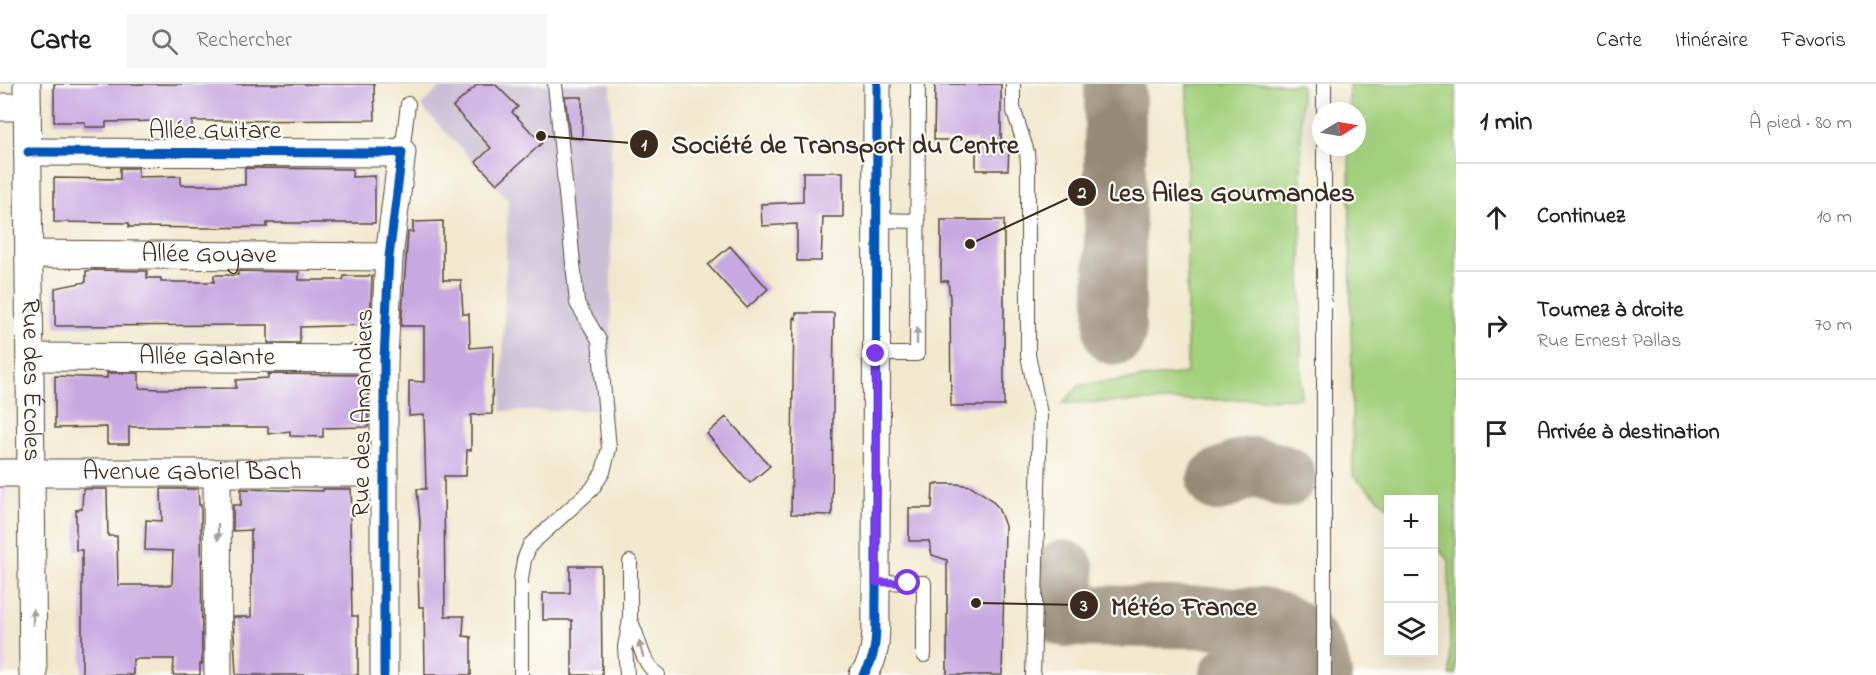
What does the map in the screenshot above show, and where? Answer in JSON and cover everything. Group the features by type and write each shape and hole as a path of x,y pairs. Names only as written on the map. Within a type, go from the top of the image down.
{"street":[{"path":"863,675 872,661 875,645 877,84"},
{"path":"0,107 27,96"},
{"name":"Rue des Écoles","path":"27,96 33,675"},
{"name":"Allée Guitare","path":"28,152 402,152"},
{"name":"Rue des Amandiers","path":"384,675 384,359 389,257 402,152"},
{"name":"Allée Goyave","path":"29,254 389,257"},
{"name":"Allée Galante","path":"30,357 384,359"},
{"path":"217,473 218,675"},
{"name":"Avenue Gabriel Bach","path":"0,474 383,473"}],"lane":[{"path":"521,675 521,579 524,560 530,545 592,489 603,472 609,448 599,340 577,303 555,84"},
{"path":"876,354 917,354 918,84"},
{"path":"1013,84 1013,108 1027,153 1028,165 1028,355 1040,414 1033,675"},
{"path":"1324,84 1324,102"},
{"name":"Rue des Amandiers","path":"402,152 408,104"},
{"path":"1324,156 1324,675"},
{"path":"877,220 918,221"},
{"path":"627,675 625,647 630,620 630,562"},
{"path":"876,582 924,583 924,655"},
{"path":"630,620 637,633 644,659 649,668 658,675"}],"shaded area":[{"path":"444,84 611,84 611,410 501,411 508,199 421,106"},
{"path":"0,486 6,486 6,675 0,675"}],"green space":[{"path":"1187,84 1301,84 1301,398 1063,403 1080,385 1187,373"},
{"path":"1349,84 1456,84 1456,675 1450,675 1449,560 1438,550 1438,495 1384,495 1384,503 1353,476 1349,156 1366,156 1366,102 1349,102"}],"building":[{"path":"54,84 374,84 375,120 192,121 192,137 175,137 174,130 161,130 161,121 106,122 106,127 85,127 85,122 54,122"},
{"path":"478,84 495,84 518,107 512,112 542,143 497,184 476,162 491,148 453,107"},
{"path":"935,84 1001,84 1001,147 1009,147 1008,170 976,170 976,140 934,140"},
{"path":"565,97 582,97 582,139 570,138"},
{"path":"120,168 138,168 138,177 181,176 181,185 245,185 245,168 353,169 352,177 375,176 375,223 267,223 267,227 204,228 129,227 129,223 54,222 54,178 120,179"},
{"path":"803,172 843,172 843,217 823,217 821,261 797,261 797,224 762,226 761,204 803,202"},
{"path":"941,220 1004,220 1004,406 951,406 950,298 948,281 941,281"},
{"path":"443,221 443,280 461,280 463,314 469,314 470,348 493,346 492,414 471,415 471,450 467,450 466,476 444,476 445,616 464,616 463,636 471,637 471,675 425,675 424,607 419,607 420,522 417,489 426,489 424,415 409,416 409,381 424,382 424,326 401,326 408,232 413,232 413,222"},
{"path":"730,246 768,289 747,308 708,265"},
{"path":"86,271 147,271 147,278 161,278 161,282 214,282 214,275 238,275 238,271 299,272 299,280 343,280 344,276 372,276 370,325 300,327 300,343 268,343 268,325 55,326 55,288 86,282"},
{"path":"796,313 834,313 832,515 791,514 794,317 796,319"},
{"path":"107,373 139,373 139,388 161,389 236,388 236,380 268,378 268,374 368,375 368,427 323,428 323,437 290,436 290,431 268,434 268,427 129,427 129,444 107,444 107,427 55,428 55,376 107,378"},
{"path":"726,417 770,466 750,483 707,434"},
{"path":"933,484 971,486 997,506 1005,526 1002,675 947,675 947,560 932,555 929,541 909,541 909,508 932,508"},
{"path":"83,489 107,489 108,536 117,536 118,585 172,585 173,551 145,550 146,520 162,521 161,489 198,489 199,505 201,505 202,664 200,664 200,675 173,675 174,659 133,659 133,675 82,675 82,550 76,550 76,510 82,509"},
{"path":"241,489 323,491 323,489 351,489 352,616 358,616 358,675 236,675 233,617 251,617 251,530 233,531 233,505 241,505"},
{"path":"570,566 601,566 602,675 572,675 572,620 543,620 543,593 570,593"}],"taxiway":[{"path":"1115,84 1115,334"},
{"path":"1218,481 1251,468 1285,477"},
{"path":"1064,571 1065,616 1262,618 1284,626 1301,637 1314,653 1321,675"},
{"path":"1231,675 1258,667 1285,675"}],"cycle path":[{"path":"863,675 872,658 876,628 877,84"},
{"path":"28,152 402,152 389,257 384,359 384,675"}],"place":[{"name":"Société de Transport du Centre","path":"541,136"},
{"name":"Les Ailes Gourmandes","path":"970,244"},
{"name":"Météo France","path":"976,603"}],"route":[{"path":"876,354 876,582 908,583"}]}
